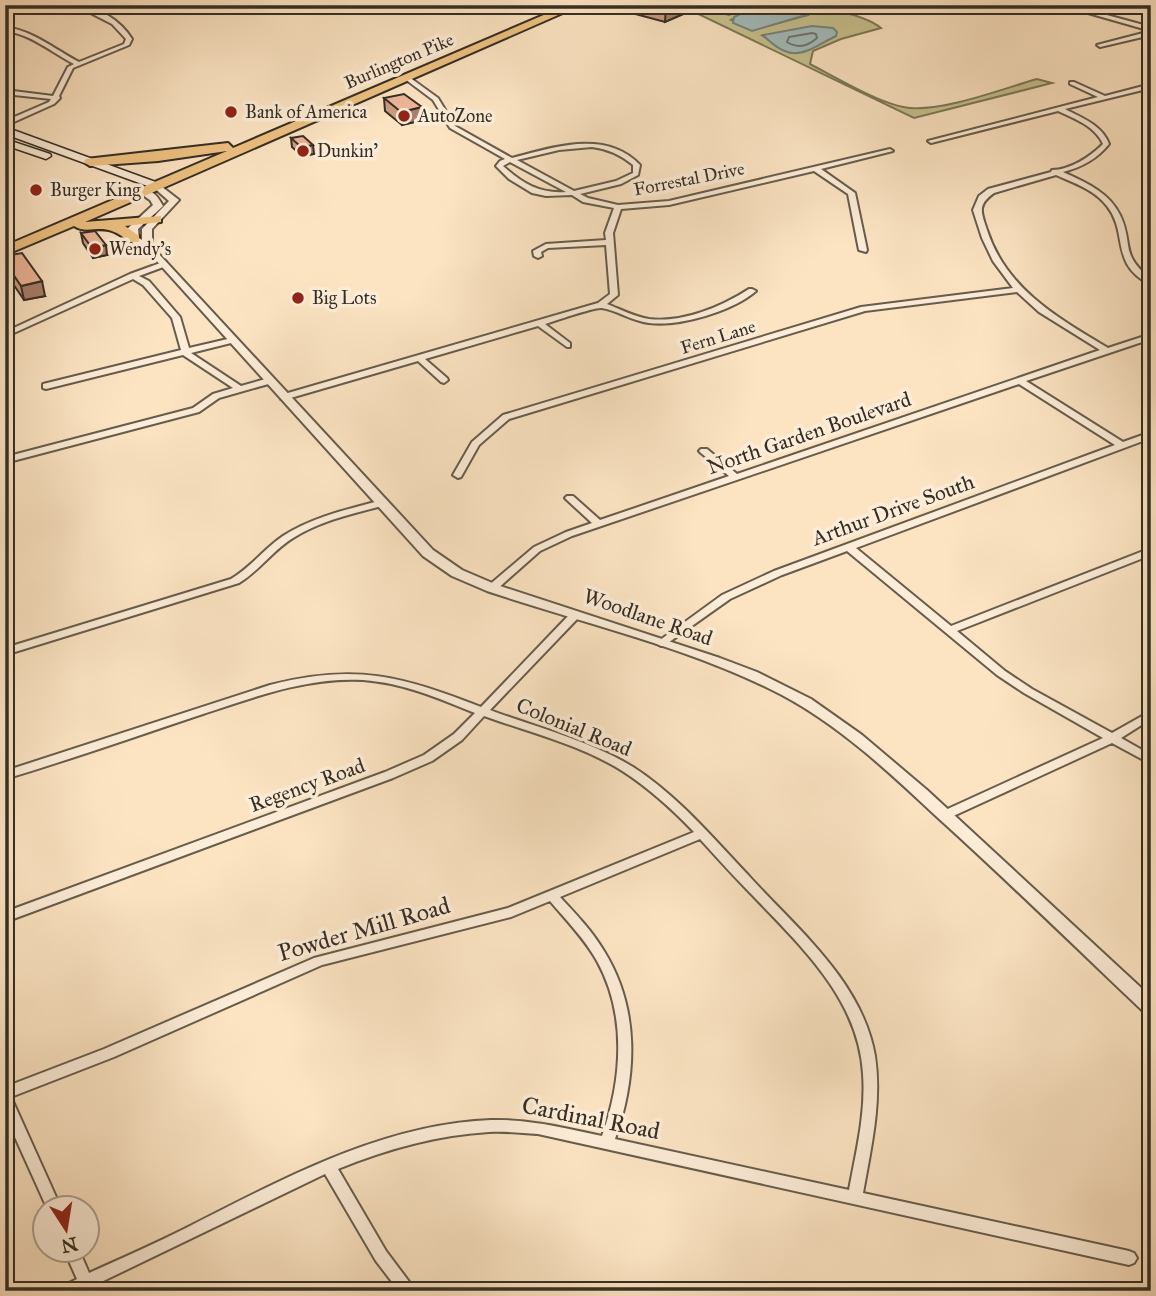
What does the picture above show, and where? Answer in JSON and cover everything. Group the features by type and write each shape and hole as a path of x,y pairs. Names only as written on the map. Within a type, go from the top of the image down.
{"highway":[{"name":"Burlington Pike","path":"5,251 233,146 561,5"},
{"name":"Burlington Pike","path":"5,242 408,78 576,5"},
{"path":"90,162 137,159 233,146"},
{"path":"104,172 137,159"},
{"path":"35,239 80,226 150,219"},
{"path":"104,223 124,230 134,239"}],"main road":[{"path":"5,130 90,162 104,172"},
{"path":"5,142 145,187"}],"street":[{"path":"5,124 40,111 57,98 67,71 77,63 126,45 130,39 123,30 102,16 78,5"},
{"path":"1063,5 1151,31"},
{"path":"5,29 22,31 55,53 77,63"},
{"path":"1100,45 1151,31"},
{"name":"Forrestal Drive","path":"408,78 436,99 456,130 575,194 595,203 618,207 669,203 890,151"},
{"path":"1072,83 1105,98"},
{"path":"931,141 1151,86"},
{"path":"5,92 57,98"},
{"path":"1059,109 1096,129 1104,137 1105,144 1094,158 991,191 978,205 978,214 993,257 1017,290 1046,313 1107,351"},
{"path":"592,145 614,149 637,165 638,172 627,180 575,194 554,196 535,193 499,166 509,160 567,147 592,145"},
{"path":"814,168 851,194 863,250"},
{"path":"1054,171 1092,191 1112,207 1127,260 1134,270 1151,283"},
{"path":"145,187 158,206 145,233 145,240 153,253"},
{"path":"134,239 133,228 150,219 174,200 145,187"},
{"path":"284,397 541,325 601,305 614,295 609,233 618,207"},
{"name":"Woodlane Road","path":"134,239 153,253 382,503 442,564 492,587 743,673 808,704 886,762 1151,1008"},
{"path":"538,256 537,251 546,246 611,242"},
{"path":"5,335 163,264"},
{"path":"133,276 146,283 176,317 186,353 240,388"},
{"name":"Fern Lane","path":"458,475 475,444 506,417 863,309 1017,290"},
{"path":"601,305 648,321 665,320 739,300 752,291"},
{"path":"541,325 566,345"},
{"name":"North Garden Boulevard","path":"492,587 537,549 598,523 1151,336"},
{"path":"46,386 232,340"},
{"path":"421,359 444,380"},
{"path":"5,460 196,410 216,396 269,381"},
{"path":"1020,381 1122,446"},
{"name":"Arthur Drive South","path":"661,643 726,597 778,573 1151,435"},
{"path":"704,451 734,476"},
{"path":"570,498 598,523"},
{"path":"5,652 235,581 257,567 279,543 297,531 382,503"},
{"path":"849,547 1014,682 1151,760"},
{"path":"951,631 1151,551"},
{"name":"Regency Road","path":"5,917 410,767 444,748 484,712 575,615"},
{"name":"Colonial Road","path":"5,775 259,692 318,678 346,676 420,687 577,746 632,772 656,789 819,960 843,994 858,1022 867,1050 869,1094 855,1198"},
{"path":"945,815 1111,739 1151,714"},
{"name":"Powder Mill Road","path":"5,1093 109,1053 319,961 492,917 553,896 700,834"},
{"path":"553,896 588,938 606,965 622,1012 625,1038 624,1076 614,1126 607,1143"},
{"path":"5,1099 47,1194"},
{"name":"Cardinal Road","path":"68,1291 87,1287 254,1200 328,1167 405,1138 472,1126 517,1125 607,1143 1129,1258"},
{"path":"328,1167 381,1256 408,1291"},
{"path":"77,1264 87,1287"}],"shaded area":[{"path":"688,5 729,15 749,5 759,5 731,20 753,30 808,15 806,11 786,5 835,10 872,22 881,28 841,39 813,51 810,64 859,90 899,106 940,106 1037,79 1052,83 914,118 692,11","holes":["763,36 836,36 790,53"]}],"water":[{"path":"759,5 786,5 809,14 752,31 733,23 734,17"},
{"path":"812,26 833,28 837,32 836,36 808,50 791,53 774,45 763,35"}],"building":[{"path":"404,94 422,107 401,112 384,98"},
{"path":"303,136 313,145 301,147 291,138"},
{"path":"95,231 106,245 92,248 81,233"},
{"path":"22,253 42,281 21,286 5,262 5,256"}],"place":[{"name":"Bank of America","path":"231,112"},
{"name":"AutoZone","path":"404,116"},
{"name":"Dunkin'","path":"303,151"},
{"name":"Burger King","path":"36,190"},
{"name":"Wendy's","path":"95,249"},
{"name":"Big Lots","path":"298,298"}]}
